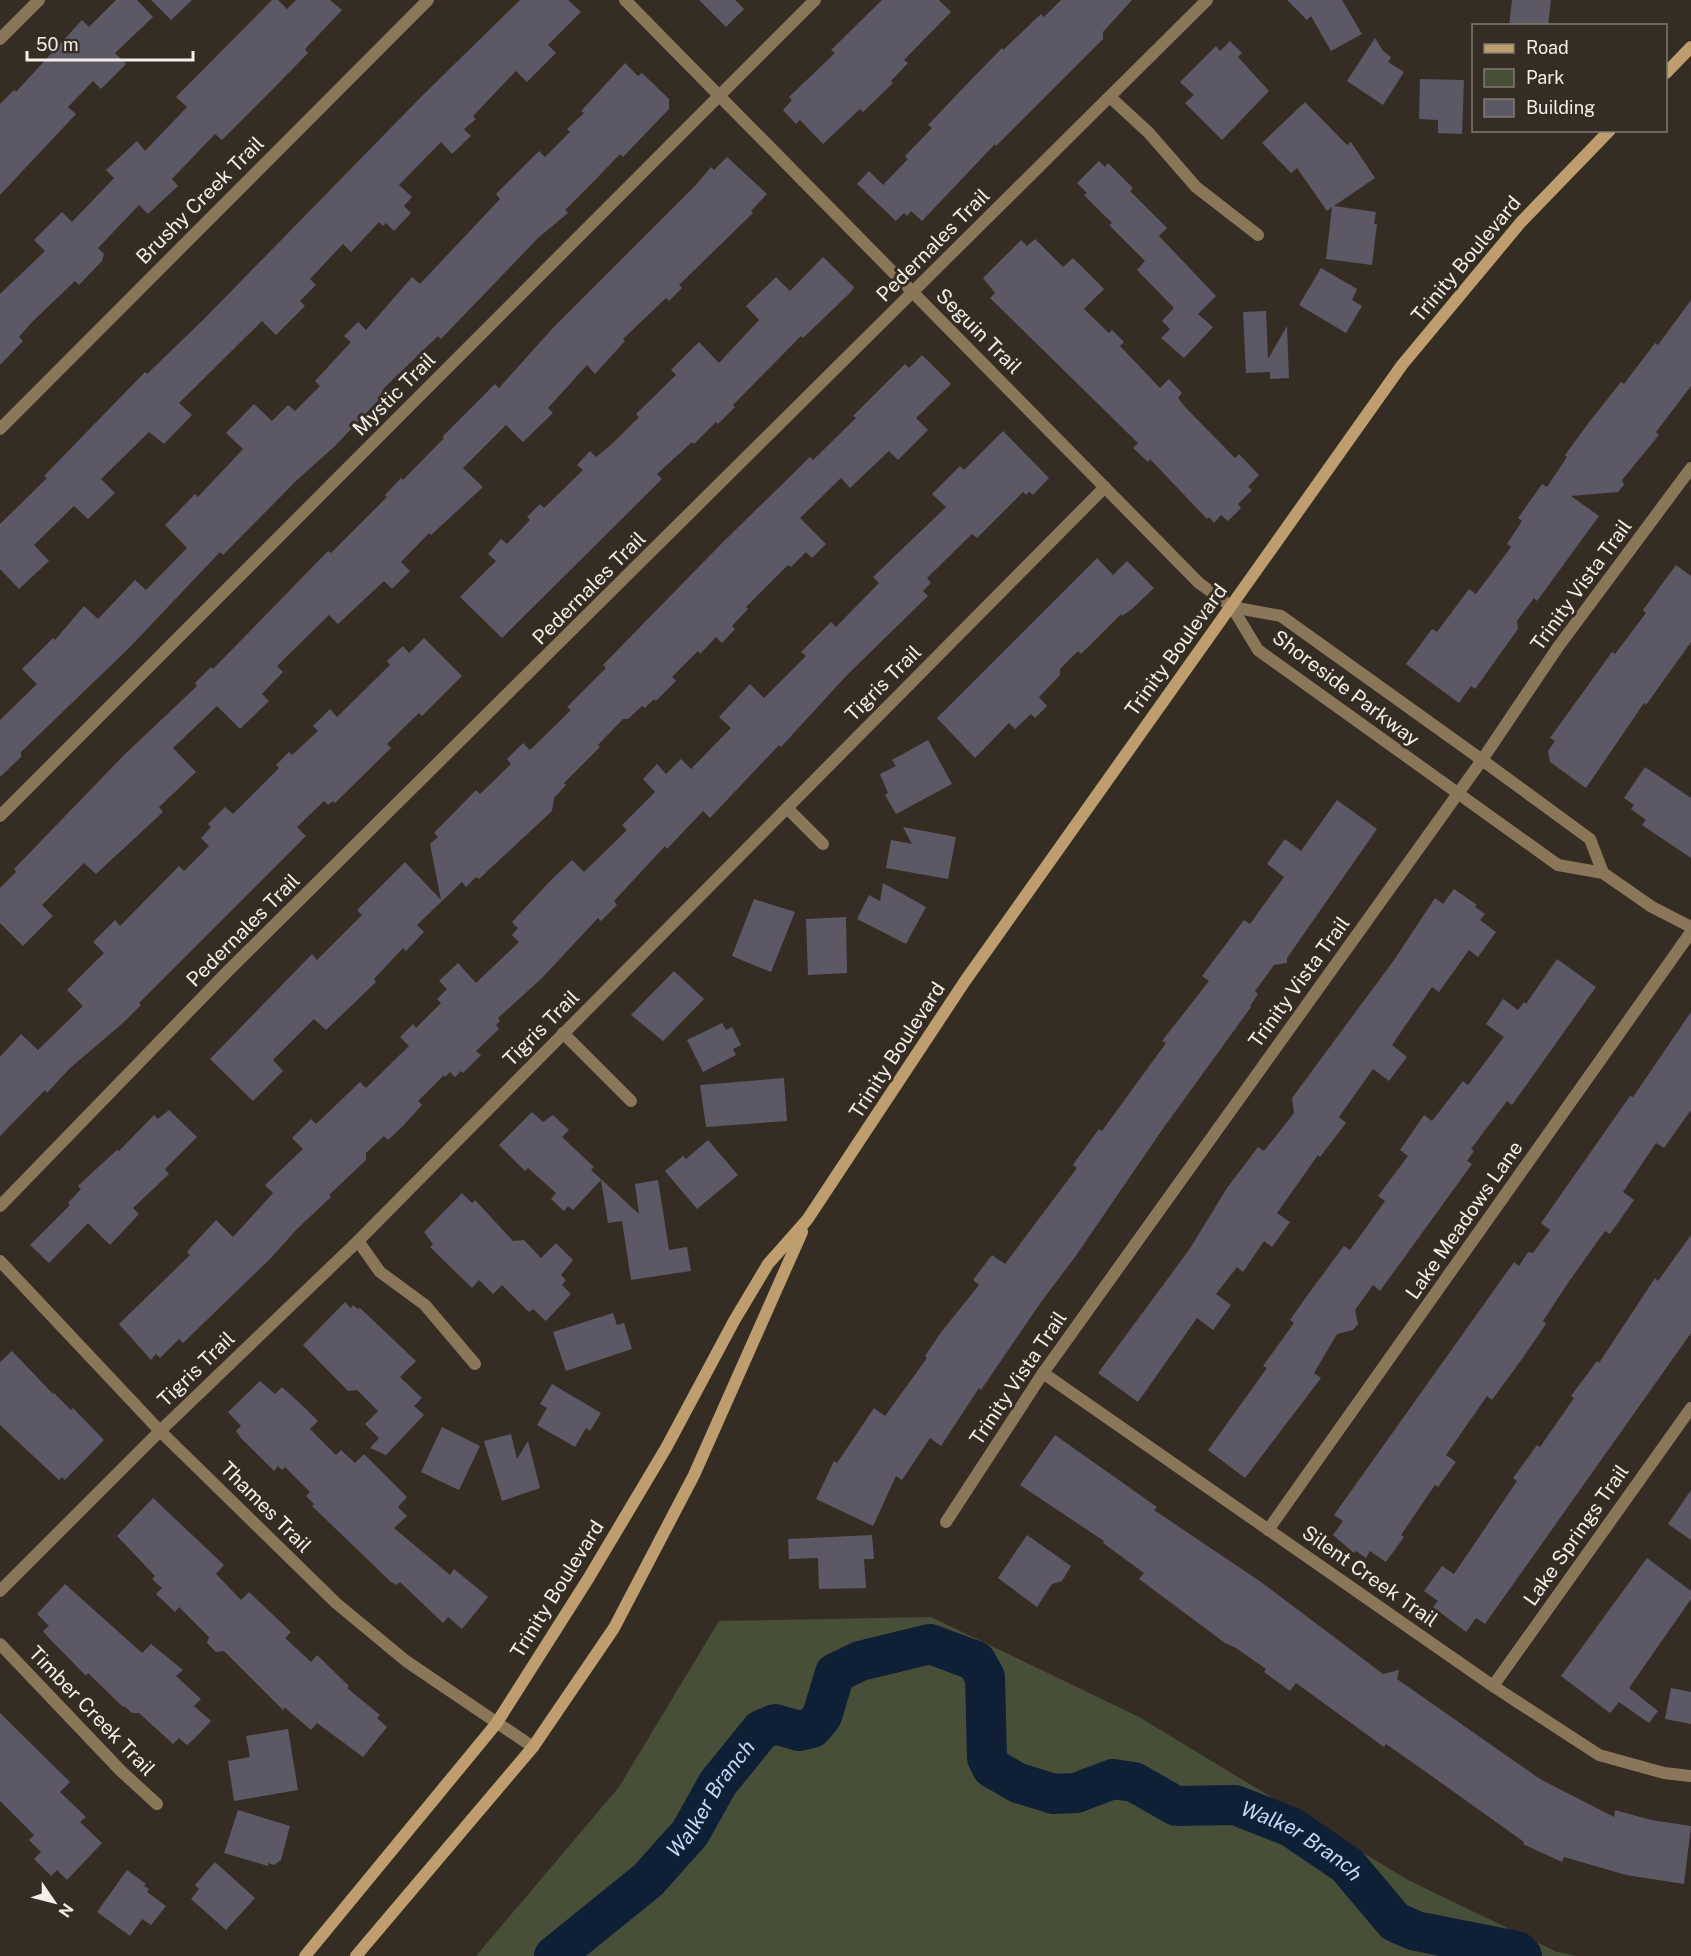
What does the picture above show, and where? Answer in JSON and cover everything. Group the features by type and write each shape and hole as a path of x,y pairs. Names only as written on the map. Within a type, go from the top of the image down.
{"main road":[{"path":"1667,71 1691,47"},
{"name":"Trinity Boulevard","path":"305,1956 496,1724 594,1569 768,1264 807,1220 972,972 1402,365 1521,222 1608,132"},
{"name":"Trinity Boulevard","path":"356,1956 533,1747 614,1628 694,1475 807,1220"}],"street":[{"path":"0,39 39,0"},
{"name":"Brushy Creek Trail","path":"0,429 428,0"},
{"name":"Seguin Trail","path":"625,0 1198,583 1232,607"},
{"name":"Mystic Trail","path":"0,816 815,0"},
{"name":"Pedernales Trail","path":"0,1206 228,971 1207,0"},
{"path":"1110,98 1149,132 1196,187 1258,235"},
{"name":"Trinity Vista Trail","path":"946,1522 1042,1372 1458,795 1558,647 1691,468"},
{"name":"Tigris Trail","path":"0,1591 160,1431 358,1241 1105,487"},
{"name":"Shoreside Parkway","path":"1232,607 1281,616 1482,760 1590,839 1603,873"},
{"name":"Shoreside Parkway","path":"1232,607 1258,650 1558,865 1603,873 1652,908 1691,927"},
{"path":"787,808 824,844"},
{"name":"Lake Meadows Lane","path":"1268,1530 1691,932"},
{"path":"563,1033 631,1101"},
{"path":"358,1241 380,1272 425,1305 475,1364"},
{"name":"Thames Trail","path":"0,1261 160,1431 336,1603 406,1661 533,1747"},
{"name":"Silent Creek Trail","path":"1042,1372 1493,1686 1599,1755 1664,1773 1691,1776"},
{"name":"Lake Springs Trail","path":"1493,1686 1691,1408"},
{"name":"Timber Creek Trail","path":"0,1644 121,1771 157,1804"}],"green space":[{"path":"931,1617 1139,1717 1408,1880 1557,1952 1577,1956 476,1956 619,1787 719,1621"}],"building":[{"path":"116,0 137,0 153,17 115,53 126,64 101,89 93,81 68,107 76,114 0,195 0,104 14,90 16,92 82,20 89,27"},
{"path":"151,0 192,0 171,20"},
{"path":"272,0 278,0 287,9 296,0 330,0 342,10 305,49 308,53 222,140 215,134 172,179 178,186 148,214 139,205 98,248 104,254 102,261 79,285 75,281 32,322 19,337 23,341 0,365 0,294 45,251 34,240 62,212 72,222 114,178 106,170 137,141 145,151 187,107 176,97"},
{"path":"520,0 568,0 581,12 548,45 556,53 527,82 516,71 473,116 476,119 464,129 471,136 452,154 441,142 399,185 412,197 404,206 411,213 394,231 386,223 383,226 379,222 351,252 343,244 310,279 316,285 300,301 305,306 276,335 262,321 179,403 192,415 164,444 149,432 101,479 115,493 88,519 74,506 34,545 49,561 19,589 0,569 0,524 47,478 44,476 145,372 147,374 204,319 422,96"},
{"path":"699,0 735,0 744,9 726,27"},
{"path":"882,0 939,0 951,12 904,60 908,63 891,81 893,83 863,112 860,109 823,144 800,120 796,124 783,110 792,100 789,97 835,53 831,50"},
{"path":"1061,0 1132,0 1103,32 1103,39 996,146 995,144 922,221 911,211 907,216 904,213 896,221 857,184 869,171 883,185 908,159 905,156 932,128 928,125 966,85 1002,48 1003,50 1041,14 1044,17"},
{"path":"1287,0 1342,0 1362,34 1331,51 1311,16 1307,20"},
{"path":"1512,0 1551,0 1548,24 1509,24"},
{"path":"1375,38 1383,51 1391,57 1388,62 1404,72 1383,105 1347,81"},
{"path":"1230,41 1242,53 1238,57 1269,91 1222,140 1185,103 1194,95 1180,82 1216,46 1220,51"},
{"path":"625,63 638,76 642,73 669,99 669,109 623,157 620,154 565,210 568,213 538,238 441,339 438,336 383,389 386,392 335,446 297,480 223,555 220,552 130,647 21,752 21,757 0,777 0,720 37,684 22,669 53,638 55,640 84,606 98,619 135,580 146,590 187,548 165,525 195,494 198,497 243,449 226,433 254,404 272,421 288,405 295,411 320,386 315,381 351,342 344,336 358,322 366,330 412,277 420,284 500,199 496,194 539,151 545,157 570,132 567,129 584,113 581,111"},
{"path":"1420,79 1464,80 1462,134 1438,133 1438,120 1419,119"},
{"path":"1305,102 1347,145 1351,142 1375,178 1334,206 1376,212 1374,224 1377,224 1372,265 1326,259 1332,207 1327,211 1297,168 1291,173 1262,143"},
{"path":"727,157 767,194 751,211 753,213 679,285 682,288 669,301 666,298 623,339 625,341 595,374 587,365 548,408 553,413 523,442 506,425 463,468 483,487 431,535 429,533 401,562 410,571 392,589 384,581 338,624 329,615 277,666 283,672 262,694 269,701 240,729 217,706 173,748 196,772 159,807 163,812 96,874 84,863 42,905 53,916 23,946 0,923 0,888 16,872 14,869 124,755 197,686 195,683 211,667 213,669 328,551 331,553 387,497 385,495 401,478 403,480 495,384 499,388 551,330 695,186 711,167 714,170"},
{"path":"1099,161 1105,167 1108,163 1133,188 1130,191 1167,228 1159,236 1216,296 1198,314 1213,327 1184,358 1161,338 1170,329 1162,321 1174,308 1137,270 1145,261 1109,225 1112,223 1084,195 1087,193 1077,183"},
{"path":"1035,239 1063,267 1073,258 1104,289 1084,309 1109,333 1112,330 1124,342 1120,346 1160,388 1169,379 1182,393 1178,398 1186,408 1235,458 1239,454 1259,475 1248,487 1252,490 1238,504 1241,508 1228,521 1221,515 1214,523 1209,517 1207,519 1150,459 1148,462 1133,448 1138,443 990,298 995,293 983,278 1021,240 1027,246"},
{"path":"823,257 854,287 851,292 803,338 801,336 733,405 735,407 718,424 716,422 694,444 692,442 657,474 662,479 502,638 460,597 496,561 488,554 501,539 507,544 530,520 527,517 540,504 544,508 583,470 577,465 590,451 596,457 639,417 636,414 676,375 671,370 699,342 719,363 759,320 746,306 776,277 790,291"},
{"path":"1321,268 1357,289 1352,300 1362,306 1346,333 1299,305"},
{"path":"1691,300 1691,386 1656,432 1659,435 1622,480 1624,485 1618,492 1571,496 1599,516 1537,601 1534,598 1517,621 1518,629 1475,689 1471,686 1459,703 1406,664 1432,629 1437,632 1469,589 1476,594 1511,547 1507,544 1522,521 1518,518 1542,484 1547,487 1567,457 1565,455 1590,421 1621,382 1624,384 1655,343 1658,345"},
{"path":"1266,311 1268,359 1287,326 1289,378 1270,379 1270,372 1246,373 1243,312"},
{"path":"922,355 951,384 916,418 928,430 898,460 889,451 850,488 841,478 800,518 826,544 812,558 806,552 791,567 788,565 746,607 748,609 732,626 735,629 722,643 716,637 700,654 698,651 672,677 676,681 656,701 654,699 628,719 623,719 598,745 600,747 564,783 566,785 554,798 552,811 479,879 476,877 466,887 462,882 417,925 424,932 406,951 403,948 374,979 376,982 326,1030 314,1019 273,1060 283,1071 253,1101 210,1059 312,954 317,960 362,915 357,910 405,862 441,900 430,844 438,837 434,833 476,790 480,794 511,764 507,759 523,743 530,750 571,710 567,707 606,668 603,665 722,543 810,457 813,460 856,418 853,416 905,364 909,368"},
{"path":"1003,431 1049,478 1033,495 1029,492 1026,495 1023,492 977,538 972,534 927,578 931,583 923,591 928,596 847,675 781,747 779,745 710,818 703,811 667,849 665,846 614,901 617,905 601,921 598,918 542,978 498,1018 500,1021 496,1025 499,1029 476,1051 481,1055 463,1073 461,1071 455,1077 450,1072 445,1077 444,1075 418,1101 422,1105 403,1126 388,1140 384,1136 366,1153 366,1160 329,1195 331,1197 271,1258 183,1343 179,1339 160,1358 156,1354 151,1360 119,1324 190,1255 187,1252 216,1220 233,1237 273,1193 265,1185 303,1149 292,1138 311,1119 316,1124 360,1082 366,1088 409,1046 400,1037 413,1024 416,1028 441,1003 437,999 447,989 439,981 458,963 476,983 519,942 512,935 518,928 512,922 572,860 584,872 627,830 622,825 655,792 643,779 657,764 666,774 681,759 691,769 731,728 719,717 750,684 764,698 806,656 801,652 831,622 836,627 879,583 873,577 946,507 932,494 960,466 964,470"},
{"path":"1097,558 1113,575 1127,561 1154,588 1132,609 1122,616 1121,614 1081,654 1078,651 1060,669 1060,675 1039,697 1047,706 1035,718 1031,714 1015,729 1009,723 975,758 937,718"},
{"path":"1676,565 1691,576 1691,642 1646,705 1644,703 1586,788 1550,762 1548,751 1555,741 1550,738 1612,652 1615,654 1646,613 1643,610"},
{"path":"424,638 462,676 422,716 419,713 387,744 391,748 335,803 333,801 328,805 324,801 297,827 306,836 139,1003 141,1005 124,1022 69,1069 47,1093 45,1090 0,1136 0,1057 21,1034 38,1050 83,1006 67,990 104,953 93,942 115,920 120,926 179,866 184,871 209,846 201,838 211,827 208,824 225,807 233,814 279,768 276,765 289,752 292,755 318,731 313,726 330,709 337,717 390,665 387,661 403,646 409,653"},
{"path":"928,740 952,784 896,814 885,795 888,793 880,774 896,766 892,760"},
{"path":"1645,767 1691,798 1691,858 1642,825 1646,820 1631,809 1634,805 1624,798"},
{"path":"1337,800 1377,829 1287,958 1287,963 1274,965 1255,991 1258,994 1251,1007 1162,1130 981,1390 979,1388 941,1446 930,1438 902,1480 896,1476 873,1526 816,1499 834,1461 837,1463 874,1408 885,1416 927,1358 925,1356 942,1331 979,1285 973,1280 992,1255 1005,1264 1077,1168 1073,1165 1077,1159 1099,1129 1102,1131 1166,1043 1162,1041 1209,981 1202,976 1244,920 1250,924 1284,877 1267,864 1285,839 1301,851"},
{"path":"903,827 956,837 948,879 886,868 891,840 912,844"},
{"path":"883,883 926,907 906,944 857,919 869,895 880,901"},
{"path":"1454,889 1477,905 1475,907 1485,914 1480,920 1496,932 1478,957 1469,950 1439,992 1432,987 1392,1045 1407,1057 1389,1081 1373,1069 1339,1117 1346,1123 1320,1157 1318,1155 1277,1213 1290,1222 1272,1247 1264,1241 1243,1272 1237,1267 1216,1294 1231,1305 1213,1330 1197,1318 1138,1402 1098,1373 1189,1250 1227,1188 1258,1147 1264,1151 1294,1113 1292,1098 1394,960 1435,898 1443,904"},
{"path":"754,899 795,912 771,972 732,956"},
{"path":"846,917 847,973 808,975 806,919"},
{"path":"1557,959 1596,987 1512,1105 1507,1101 1471,1149 1474,1151 1467,1161 1472,1164 1380,1291 1373,1285 1355,1310 1358,1324 1353,1330 1337,1334 1314,1373 1321,1378 1245,1478 1208,1450 1267,1368 1263,1366 1294,1323 1290,1320 1309,1293 1344,1246 1350,1250 1385,1201 1378,1196 1408,1156 1400,1150 1424,1115 1432,1121 1463,1081 1468,1085 1504,1037 1486,1024 1503,999 1518,1010 1524,1002 1526,1004"},
{"path":"674,971 704,999 663,1041 631,1015"},
{"path":"1691,1012 1691,1110 1664,1148 1656,1143 1623,1192 1634,1200 1610,1234 1605,1231 1543,1321 1546,1324 1522,1359 1492,1400 1487,1396 1446,1455 1456,1462 1438,1487 1435,1485 1401,1535 1404,1537 1386,1562 1370,1551 1366,1558 1356,1551 1354,1553 1333,1535 1343,1521 1334,1515 1514,1262 1519,1266 1528,1252 1533,1253 1550,1230 1541,1223 1630,1096 1633,1097"},
{"path":"722,1023 726,1030 732,1027 741,1045 733,1049 736,1055 703,1072 687,1040"},
{"path":"784,1078 787,1121 706,1127 700,1085"},
{"path":"169,1110 197,1137 165,1169 169,1174 133,1208 139,1214 110,1245 88,1223 49,1263 30,1245 70,1205 68,1203 81,1189 78,1186 117,1150 119,1151 154,1115 158,1119"},
{"path":"532,1112 543,1122 553,1115 569,1130 562,1137 594,1167 591,1170 639,1214 635,1184 658,1180 669,1250 687,1247 691,1271 631,1280 622,1221 608,1223 601,1180 573,1210 568,1206 564,1211 551,1199 556,1193 528,1168 525,1171 499,1145"},
{"path":"708,1140 738,1175 697,1209 665,1171 683,1156 686,1159"},
{"path":"462,1193 472,1203 475,1200 513,1241 524,1240 541,1258 556,1243 573,1260 561,1275 566,1280 562,1285 571,1294 546,1321 533,1309 529,1312 502,1285 493,1294 479,1280 472,1288 430,1247 433,1244 424,1232"},
{"path":"1691,1235 1691,1333 1485,1624 1476,1618 1466,1632 1433,1607 1438,1601 1424,1591 1442,1566 1454,1574 1517,1481 1513,1478 1537,1445 1540,1447 1574,1398 1571,1396 1597,1361 1599,1363 1655,1278 1658,1281"},
{"path":"345,1302 351,1308 353,1305 360,1308 416,1361 400,1377 422,1398 414,1406 424,1415 386,1455 370,1448 379,1438 365,1424 378,1411 357,1390 348,1391 303,1345"},
{"path":"613,1313 617,1325 624,1323 632,1349 566,1371 553,1332"},
{"path":"12,1351 53,1394 71,1410 73,1408 104,1440 65,1480 62,1477 59,1480 0,1425 0,1362"},
{"path":"260,1381 275,1394 282,1387 305,1408 318,1421 310,1429 336,1455 341,1450 355,1463 364,1454 407,1497 398,1507 407,1516 394,1528 450,1575 454,1569 488,1597 462,1629 448,1617 443,1623 400,1582 397,1585 391,1582 312,1506 314,1504 306,1496 310,1492 285,1467 282,1470 278,1466 274,1471 241,1438 236,1431 241,1426 228,1412"},
{"path":"552,1384 601,1413 590,1431 586,1428 575,1447 537,1425 547,1408 540,1404"},
{"path":"442,1427 480,1446 459,1490 421,1472"},
{"path":"511,1434 517,1459 528,1441 540,1488 502,1501 484,1441"},
{"path":"1055,1435 1157,1507 1154,1510 1261,1582 1383,1674 1399,1670 1397,1679 1540,1779 1614,1817 1615,1810 1651,1820 1691,1826 1684,1884 1626,1875 1564,1857 1562,1862 1523,1844 1524,1842 1419,1767 1386,1744 1384,1747 1296,1683 1290,1691 1264,1672 1266,1669 1225,1643 1139,1579 1144,1573 1103,1543 1104,1541 1020,1485"},
{"path":"1691,1490 1691,1540 1668,1524"},
{"path":"153,1498 224,1565 216,1574 241,1600 249,1592 291,1632 285,1638 311,1662 317,1655 349,1686 347,1688 380,1715 377,1718 387,1727 363,1757 317,1723 311,1730 284,1707 284,1711 224,1651 216,1652 207,1643 209,1637 179,1607 175,1612 156,1594 162,1588 152,1579 155,1576 117,1536"},
{"path":"872,1535 874,1559 864,1559 866,1588 819,1589 818,1558 789,1559 788,1539"},
{"path":"1027,1535 1071,1566 1062,1581 1052,1584 1037,1607 998,1578"},
{"path":"1647,1558 1691,1591 1691,1599 1629,1688 1658,1711 1649,1723 1619,1702 1610,1713 1561,1676"},
{"path":"65,1584 142,1653 151,1644 183,1670 176,1676 201,1699 194,1706 211,1721 187,1745 179,1738 173,1744 139,1713 132,1713 123,1707 88,1673 86,1676 43,1631 49,1626 37,1614"},
{"path":"1671,1688 1691,1692 1691,1724 1665,1719"},
{"path":"0,1713 70,1782 60,1792 86,1817 80,1822 102,1843 67,1880 57,1870 51,1876 34,1859 41,1852 29,1840 34,1835 0,1801"},
{"path":"288,1729 298,1790 234,1801 228,1761 250,1757 246,1736"},
{"path":"238,1810 290,1826 281,1860 274,1865 268,1863 268,1866 224,1853"},
{"path":"215,1862 255,1898 226,1930 191,1899 199,1889 195,1885"},
{"path":"127,1870 146,1884 144,1886 149,1889 147,1892 166,1906 151,1925 142,1919 130,1936 97,1912"}],"waterway":[{"name":"Walker Branch","path":"554,1956 648,1880 690,1833 718,1783 761,1730 775,1724 799,1731 812,1728 822,1716 835,1673 860,1661 930,1644 976,1661 985,1677 987,1758 992,1768 1018,1783 1054,1794 1076,1793 1113,1779 1134,1782 1176,1806 1235,1805 1291,1827 1347,1865 1395,1922 1416,1931 1517,1951 1522,1956"}]}
